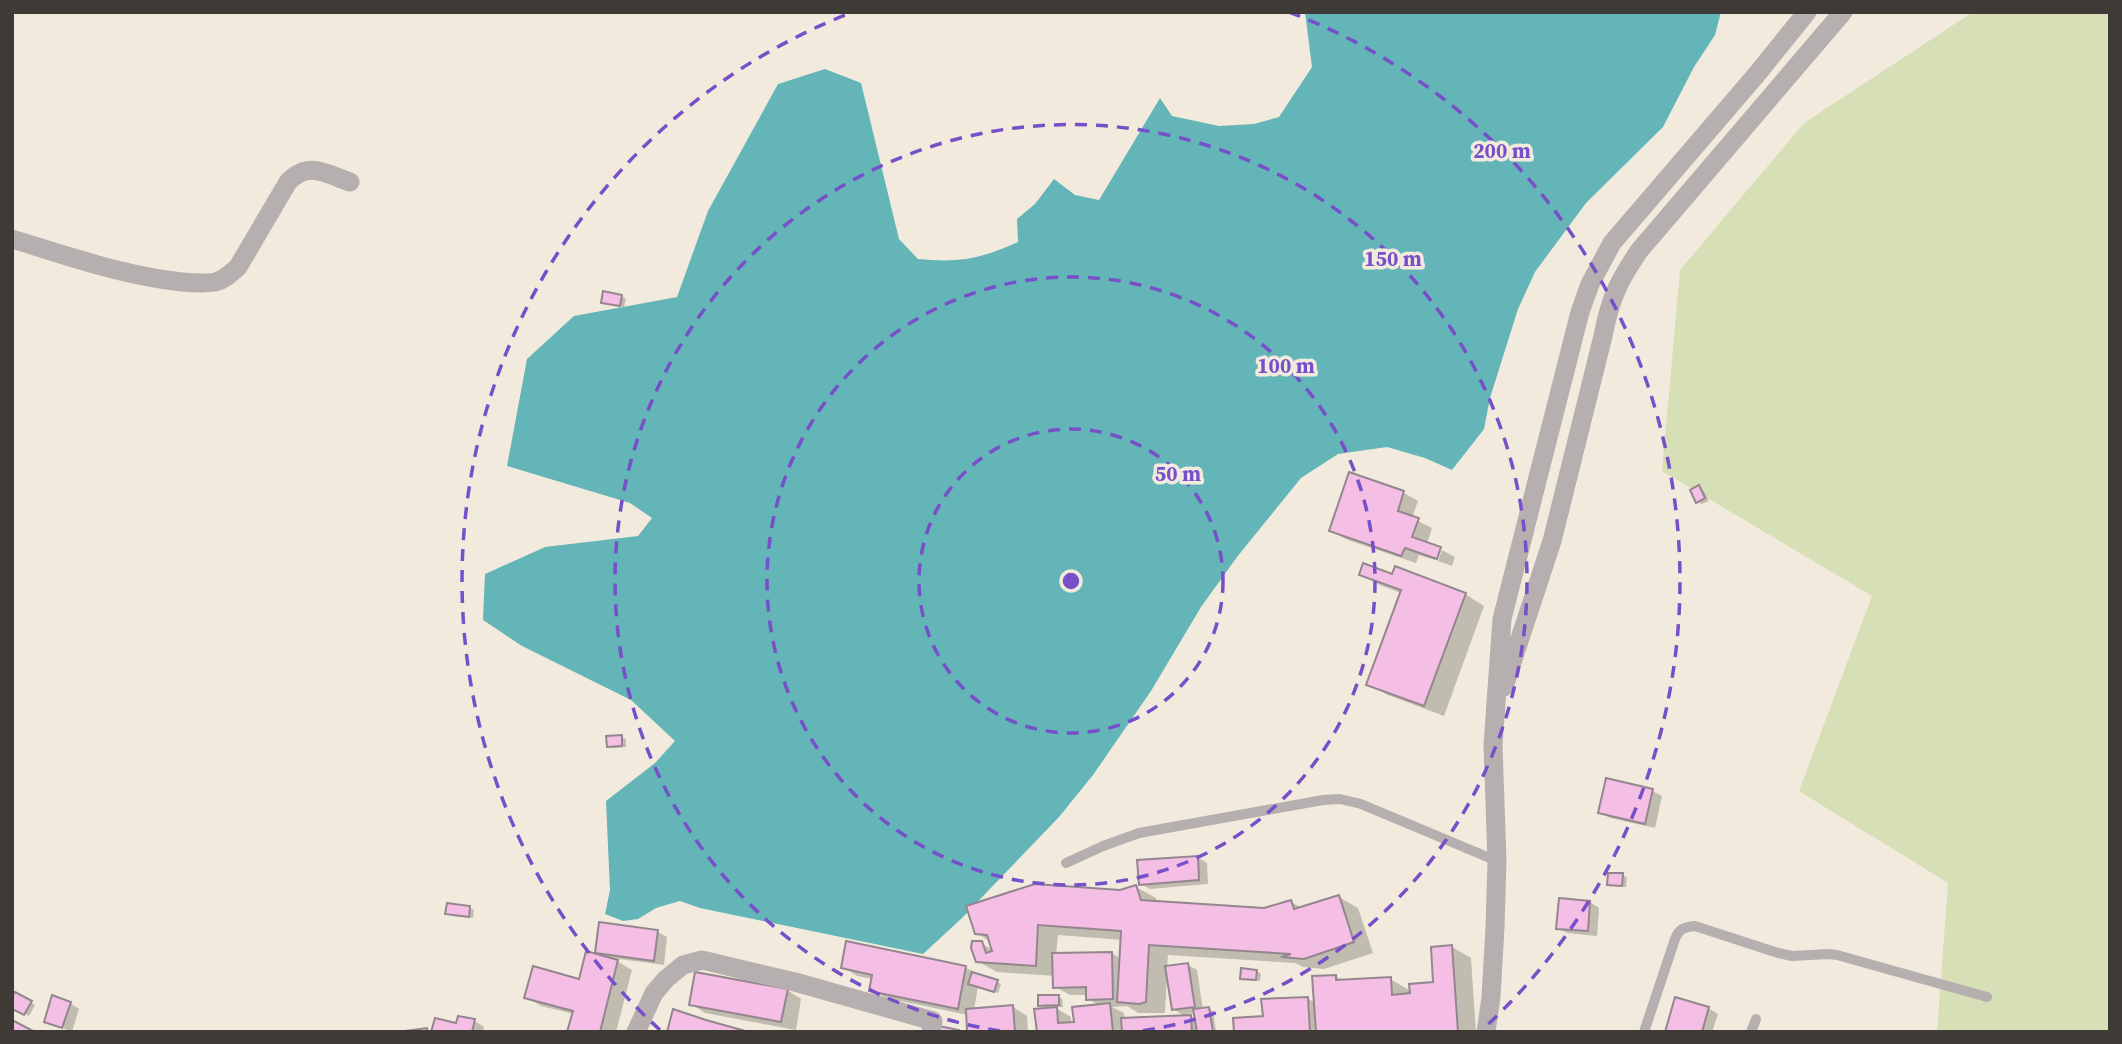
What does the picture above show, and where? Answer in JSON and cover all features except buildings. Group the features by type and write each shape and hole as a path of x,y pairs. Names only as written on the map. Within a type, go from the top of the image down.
{"street":[{"path":"1486,1032 1491,997 1497,861 1493,745 1502,619 1577,325 1590,284 1612,243 1807,12"},
{"path":"1496,715 1548,554 1609,304 1620,278 1639,251 1843,12"},
{"path":"12,239 114,270 169,280 216,282 238,267 288,181 296,173 315,169 350,182"},
{"path":"636,1032 654,993 666,979 683,965 702,960 795,982 933,1021 931,1032"}],"lane":[{"path":"1066,863 1139,833 1340,799 1361,804 1497,861"},
{"path":"1644,1032 1675,939 1679,930 1685,927 1695,926 1792,956 1837,956 1987,997"},
{"path":"1751,1032 1756,1019"}],"green space":[{"path":"1973,12 2110,12 2110,1032 1937,1032 1948,883 1799,791 1872,596 1662,471 1680,270 1804,123"}],"water":[{"path":"1305,12 1721,12 1715,35 1694,67 1663,127 1586,203 1535,272 1518,309 1490,398 1484,429 1452,470 1425,458 1387,447 1338,454 1301,478 1237,557 1201,607 1151,691 1093,775 1059,817 962,918 923,954 700,908 680,901 656,908 638,919 623,921 605,914 610,890 606,801 655,763 675,741 631,700 522,646 483,620 485,574 545,547 638,536 652,518 630,503 507,466 527,359 574,316 677,297 708,211 778,84 825,69 861,83 899,239 918,259 969,258 1018,242 1017,219 1035,204 1054,179 1075,195 1099,200 1160,98 1172,116 1219,126 1254,124 1279,117 1312,67"}]}
